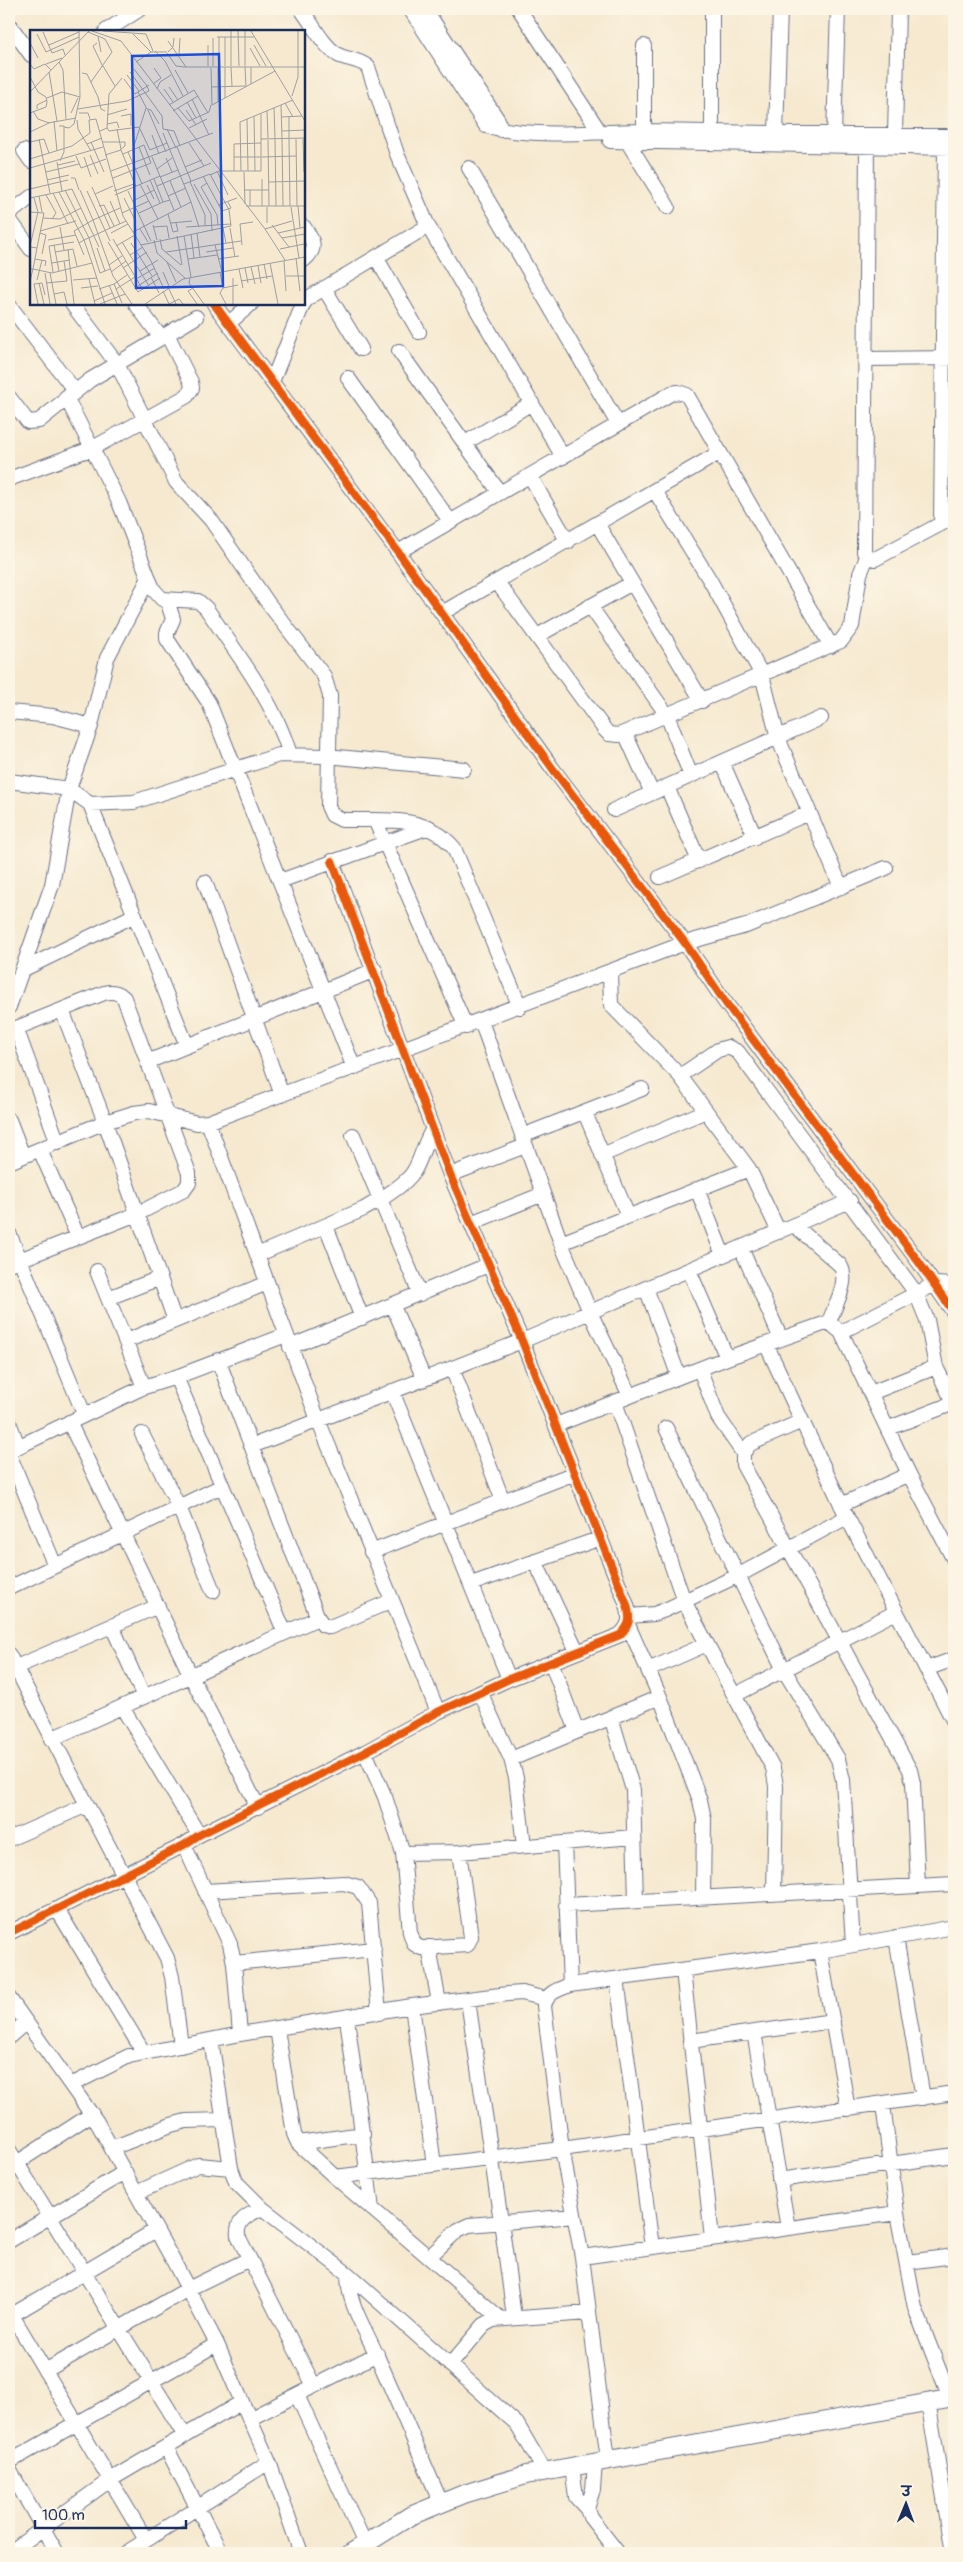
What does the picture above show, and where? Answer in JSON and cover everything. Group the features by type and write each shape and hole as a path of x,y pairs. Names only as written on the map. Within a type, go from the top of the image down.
{"main road":[{"path":"358,2549 410,2516 441,2503 526,2475 952,2398"}],"street":[{"path":"108,30 140,9"},
{"path":"301,9 332,50 340,56 359,61 368,67 397,154 428,226 562,457"},
{"path":"410,9 486,126 500,130 557,134 644,131 954,136"},
{"path":"425,9 498,120 500,130"},
{"path":"712,9 712,132"},
{"path":"776,133 780,9"},
{"path":"834,134 838,9"},
{"path":"895,135 898,9"},
{"path":"521,10 600,132"},
{"path":"9,24 30,55"},
{"path":"644,46 644,131"},
{"path":"557,134 570,139 950,148 949,358 941,524"},
{"path":"627,141 668,207"},
{"path":"497,582 605,730 614,735 624,733 831,646 844,638 852,626 860,574 866,557 863,546 867,146"},
{"path":"469,168 618,424"},
{"path":"9,214 30,198"},
{"path":"9,219 30,248"},
{"path":"305,302 324,288 428,226"},
{"path":"305,229 314,247 305,259"},
{"path":"376,257 419,332"},
{"path":"324,288 361,349"},
{"path":"9,305 70,394 119,502 158,596 167,600 198,601 206,608 271,706 284,733 290,754"},
{"path":"73,305 117,364 176,482 211,520 268,602 324,676 330,696 327,756 328,806 332,815 342,820 415,821 429,827 448,840 454,848 520,1007"},
{"path":"9,479 93,448 187,396 192,388 191,382 164,336 137,305"},
{"path":"215,305 398,552 553,769 686,943 725,1002 944,1292 954,1313"},
{"path":"228,323 250,305"},
{"path":"272,382 303,305"},
{"path":"9,397 24,418 34,422 39,421 70,394 196,317"},
{"path":"399,351 500,493"},
{"path":"866,359 949,358"},
{"path":"348,378 450,522"},
{"path":"398,552 672,393 683,393 687,395 831,646"},
{"path":"465,443 532,403"},
{"path":"442,613 568,542 719,453"},
{"path":"530,476 568,542"},
{"path":"655,491 711,582 762,675 778,738 841,886"},
{"path":"866,557 876,559 954,517"},
{"path":"598,524 702,700"},
{"path":"9,1007 52,885 70,789 91,726 107,658 149,578"},
{"path":"537,636 632,583"},
{"path":"167,600 173,619 167,638 206,695 354,1068"},
{"path":"590,606 667,715 691,776"},
{"path":"9,712 60,717 91,726"},
{"path":"614,810 821,718"},
{"path":"624,733 652,793"},
{"path":"90,804 134,802 270,757 290,754 464,769"},
{"path":"722,762 755,837"},
{"path":"9,781 70,789 90,804 187,1046"},
{"path":"667,787 699,861"},
{"path":"660,878 809,813"},
{"path":"375,820 466,1027"},
{"path":"280,881 429,827"},
{"path":"332,861 375,970 450,1175 556,1425 601,1538 629,1621 700,1800 704,1819 703,1897"},
{"path":"9,1162 105,1122 149,1111 197,1123 208,1122 520,1007 686,943 746,926 886,868"},
{"path":"205,882 282,1095"},
{"path":"22,970 135,915"},
{"path":"148,1062 375,970"},
{"path":"610,972 611,1005 680,1076 749,1169 778,1232"},
{"path":"15,1262 137,1214 184,1190 189,1183 189,1173 124,998 119,993 112,991 104,993 12,1030 58,1143"},
{"path":"62,1010 105,1122 176,1321"},
{"path":"481,1021 561,1243 590,1312 630,1396"},
{"path":"680,1076 718,1050 728,1047 738,1052 850,1201 916,1294 927,1320 936,1367 954,1403 889,1428"},
{"path":"450,1175 642,1089"},
{"path":"602,1155 706,1111"},
{"path":"585,1113 628,1216"},
{"path":"9,1120 23,1156"},
{"path":"208,1122 318,1420 438,1712"},
{"path":"257,1255 364,1209 379,1200 415,1171 427,1137 433,1129"},
{"path":"353,1135 420,1294"},
{"path":"40,1150 78,1237"},
{"path":"561,1243 749,1169"},
{"path":"697,1189 723,1256"},
{"path":"471,1223 543,1194"},
{"path":"252,1446 522,1341 850,1201"},
{"path":"794,1225 840,1265 844,1272 844,1281 829,1322"},
{"path":"326,1226 362,1318"},
{"path":"9,1233 15,1262 84,1414"},
{"path":"741,1248 781,1339"},
{"path":"12,1450 144,1387 176,1377 218,1360 362,1318 488,1265"},
{"path":"689,1270 727,1358"},
{"path":"97,1271 144,1387"},
{"path":"108,1298 160,1278"},
{"path":"126,1341 267,1283"},
{"path":"841,1332 916,1294 944,1292 954,1285"},
{"path":"646,1288 680,1377"},
{"path":"393,1306 424,1379"},
{"path":"829,1322 841,1332 889,1428 909,1474 954,1560"},
{"path":"556,1425 727,1358 829,1322"},
{"path":"766,1344 844,1511 954,1722"},
{"path":"218,1360 318,1618 324,1625 330,1627 391,1601"},
{"path":"871,1393 936,1367"},
{"path":"452,1368 503,1501"},
{"path":"700,1370 718,1417 743,1453 743,1465 789,1547 838,1642 910,1770 913,1783 918,1886"},
{"path":"176,1377 285,1633"},
{"path":"392,1391 509,1679"},
{"path":"615,1402 684,1601 773,1768 776,1786 774,1894"},
{"path":"743,1453 750,1444 802,1421"},
{"path":"9,1422 12,1450 55,1566"},
{"path":"68,1422 191,1676 258,1807"},
{"path":"666,1428 784,1670 838,1759 843,1780 853,1945"},
{"path":"142,1434 179,1507 213,1591"},
{"path":"371,1552 575,1473"},
{"path":"9,1933 184,1845 198,1835 258,1807 365,1752 438,1712 481,1694 509,1679 620,1635 629,1621 654,1614 739,1575 909,1474"},
{"path":"9,1588 222,1486"},
{"path":"471,1584 601,1538"},
{"path":"535,1561 578,1651"},
{"path":"158,1606 112,1626 11,1664 125,1874 167,1958 172,1977 181,2046"},
{"path":"735,1695 896,1612"},
{"path":"51,1739 142,1696 191,1676 318,1618"},
{"path":"112,1626 142,1696"},
{"path":"648,1670 707,1644"},
{"path":"926,1669 954,1659"},
{"path":"552,1662 576,1731"},
{"path":"481,1694 511,1759 516,1778 524,1846"},
{"path":"511,1759 660,1697"},
{"path":"122,1707 198,1835"},
{"path":"611,1717 633,1790 636,1901"},
{"path":"365,1752 385,1797 403,1853 410,1932 414,1944 421,1948 468,1945 471,1937 459,1852"},
{"path":"10,1836 87,1805"},
{"path":"403,1853 459,1852 634,1837"},
{"path":"564,1843 570,1985"},
{"path":"184,1845 230,1944 234,1963 240,2034"},
{"path":"205,1891 344,1883 358,1887 370,1902 379,2013"},
{"path":"566,1905 954,1884"},
{"path":"57,1909 144,2053"},
{"path":"587,2509 602,2462 589,2313 582,2257 562,2149 544,2006 546,1999 550,1994 570,1985 820,1951 954,1926"},
{"path":"896,1937 923,2098"},
{"path":"428,1947 439,2003"},
{"path":"234,1963 374,1949"},
{"path":"820,1951 848,2109"},
{"path":"683,1970 712,2238"},
{"path":"617,1979 652,2247"},
{"path":"71,2085 116,2060 240,2034 379,2013 412,2006 522,1994 546,1999"},
{"path":"9,1998 92,2114 217,2344 269,2462 301,2553"},
{"path":"468,2000 490,2158 502,2221 508,2318"},
{"path":"412,2006 434,2165"},
{"path":"347,2018 372,2209"},
{"path":"690,2041 833,2021"},
{"path":"9,2037 26,2022"},
{"path":"277,2029 294,2134 298,2142 335,2177 429,2257 508,2318"},
{"path":"754,2032 788,2228"},
{"path":"211,2040 231,2168 236,2182 262,2208 348,2274 517,2424 545,2472"},
{"path":"335,2177 562,2149 954,2093"},
{"path":"883,2104 898,2213 915,2308 921,2327 952,2398"},
{"path":"13,2166 92,2114"},
{"path":"112,2148 186,2121 224,2120"},
{"path":"298,2142 363,2134"},
{"path":"9,2150 13,2166 49,2216 185,2436"},
{"path":"779,2180 954,2155"},
{"path":"136,2193 198,2165 231,2168"},
{"path":"9,2241 125,2172"},
{"path":"262,2208 242,2219 237,2226 238,2236 314,2386"},
{"path":"582,2257 898,2213"},
{"path":"429,2257 458,2230 469,2225 574,2216"},
{"path":"146,2540 10,2312 83,2273 156,2230"},
{"path":"907,2262 954,2256"},
{"path":"45,2371 188,2289 249,2259"},
{"path":"348,2274 348,2292 351,2302 376,2354 441,2503"},
{"path":"450,2365 484,2326 508,2318 589,2313"},
{"path":"9,2462 217,2344"},
{"path":"249,2419 376,2354"},
{"path":"297,2395 358,2549"},
{"path":"9,2553 110,2480 242,2402"},
{"path":"928,2402 953,2553"},
{"path":"166,2448 221,2553"},
{"path":"126,2553 269,2462"},
{"path":"572,2467 576,2496 618,2553"},
{"path":"9,2469 57,2553"}],"cycle path":[{"path":"215,305 398,552 553,769 685,943 725,1002 918,1261 954,1313"},
{"path":"9,1933 365,1752 438,1712 509,1679 620,1635 629,1622 627,1605 522,1341 450,1175 332,861"}]}
